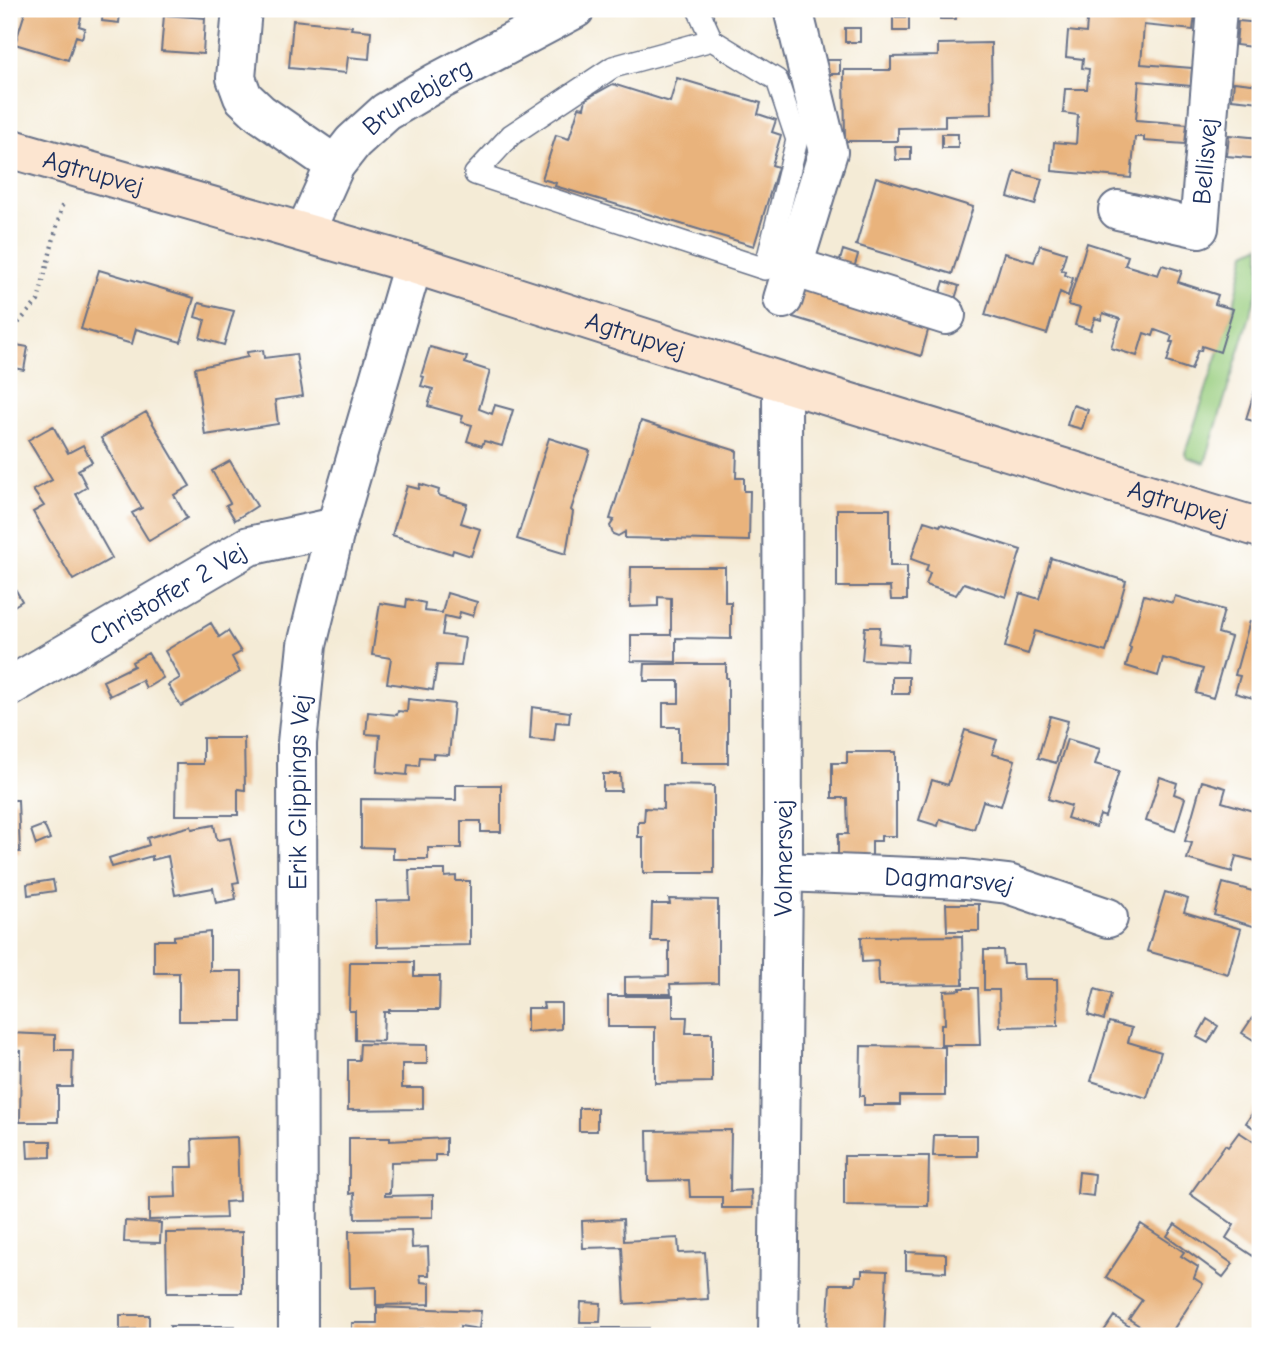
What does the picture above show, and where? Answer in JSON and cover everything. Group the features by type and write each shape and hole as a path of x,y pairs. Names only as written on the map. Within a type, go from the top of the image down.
{"street":[{"path":"242,9 236,78 243,97 260,113 335,165"},
{"name":"Brunebjerg","path":"305,232 335,165 353,142 386,112 435,82 575,9"},
{"path":"793,9 828,152 788,283 946,315"},
{"name":"Bellisvej","path":"1118,210 1199,228 1217,9"},
{"name":"Agtrupvej","path":"9,148 413,264 782,382 1260,528"},
{"name":"Erik Glippings Vej","path":"298,1336 297,743 307,645 336,527 413,264"},
{"name":"Volmersvej","path":"778,1336 783,872 782,382"},
{"name":"Christoffer 2 Vej","path":"9,687 249,546 336,527"},
{"name":"Dagmarsvej","path":"783,872 965,879 1008,884 1108,918"}],"lane":[{"path":"698,9 712,40 777,80 797,140 765,269 475,174 511,135 613,66 712,40"}],"path":[{"path":"9,333 38,301 72,167"}],"green space":[{"path":"1260,245 1260,283 1205,463 1187,457 1185,453 1233,309 1246,252"}],"building":[{"path":"26,9 83,9 79,26 85,28 82,38 76,36 68,60 15,44"},
{"path":"97,9 126,9 126,13 120,13 119,23 102,21 103,11"},
{"path":"940,9 956,9 956,19 940,19"},
{"path":"1088,9 1145,9 1195,14 1193,30 1144,25 1141,64 1192,68 1191,86 1139,81 1136,120 1187,124 1185,144 1144,141 1144,137 1135,137 1131,178 1052,171 1054,142 1076,144 1078,115 1063,113 1065,89 1087,89 1089,69 1082,68 1083,59 1066,57 1068,31 1086,33"},
{"path":"164,15 205,18 203,54 161,51"},
{"path":"893,17 909,17 909,31 893,31"},
{"path":"293,20 352,26 351,29 371,31 369,59 348,57 346,73 289,68"},
{"path":"1238,21 1260,23 1260,48 1236,45"},
{"path":"845,28 860,28 860,42 845,42"},
{"path":"991,43 992,114 945,115 945,127 898,128 898,141 845,141 844,70 891,70 891,57 938,56 938,44"},
{"path":"825,60 840,60 840,74 825,74"},
{"path":"677,78 761,103 758,114 776,120 772,132 781,135 772,165 778,167 754,246 555,186 556,183 542,179 556,135 569,139 579,107 584,108 586,99 613,84 670,102"},
{"path":"1234,82 1260,85 1260,102 1232,99"},
{"path":"942,134 958,134 958,148 942,148"},
{"path":"1229,135 1260,138 1260,159 1227,156"},
{"path":"895,147 911,147 911,160 896,160"},
{"path":"1015,172 1042,179 1035,205 1008,197"},
{"path":"876,177 973,207 952,274 856,245"},
{"path":"1087,243 1128,256 1125,265 1158,275 1162,265 1182,271 1178,282 1218,295 1215,304 1233,309 1220,352 1202,346 1191,370 1167,362 1173,342 1170,342 1172,336 1155,330 1153,336 1144,333 1137,356 1111,348 1120,319 1103,313 1101,320 1095,318 1091,330 1075,325 1080,308 1068,305"},
{"path":"1040,245 1066,253 1061,270 1073,278 1068,296 1060,292 1047,334 985,315 1004,253 1034,262"},
{"path":"843,250 858,255 854,268 839,264"},
{"path":"99,270 194,298 181,342 136,329 132,344 81,329"},
{"path":"944,281 959,286 955,299 940,294"},
{"path":"802,288 929,327 921,356 793,317"},
{"path":"199,303 234,311 224,345 200,338 205,320 195,317"},
{"path":"11,344 28,347 24,370 9,367"},
{"path":"430,347 467,357 465,363 490,371 479,409 492,414 495,405 513,410 502,446 484,441 482,446 467,441 472,425 461,422 463,416 428,406 433,389 421,386 424,377 421,376"},
{"path":"263,350 264,358 296,354 303,396 275,400 278,424 205,435 195,368 248,357 247,352"},
{"path":"1260,374 1260,423 1246,419"},
{"path":"1073,405 1088,410 1082,429 1067,425"},
{"path":"146,412 190,486 174,495 187,518 149,541 132,513 142,508 101,438"},
{"path":"641,421 737,451 736,478 744,478 744,491 750,491 749,541 625,538 625,532 618,536 613,534 610,526 614,520 610,519"},
{"path":"53,426 68,453 83,445 92,462 78,470 87,487 76,494 112,558 73,580 33,512 44,506 33,490 52,480 28,440"},
{"path":"549,438 590,451 571,510 573,512 566,554 517,539"},
{"path":"230,461 257,506 235,520 226,505 230,503 212,471"},
{"path":"420,484 439,490 438,495 467,504 461,523 480,529 471,556 453,550 452,554 392,535 407,486 419,489"},
{"path":"837,509 890,509 890,566 907,566 907,600 891,600 890,587 837,587"},
{"path":"924,521 1021,550 1006,597 964,583 956,595 926,585 930,573 926,571 928,565 911,559"},
{"path":"1051,558 1126,581 1106,652 1035,631 1028,654 1005,647 1020,593 1039,599"},
{"path":"631,567 725,567 725,602 731,602 731,639 676,638 676,662 631,661 631,635 671,635 671,598 658,597 658,606 630,607"},
{"path":"9,578 22,601 11,608 13,612 9,614"},
{"path":"447,593 477,602 473,616 460,612 458,619 445,616 442,635 465,638 461,666 437,665 433,690 387,683 391,658 372,655 380,603 406,607 407,599 425,603 424,611 442,613"},
{"path":"1144,595 1173,603 1175,596 1224,610 1218,633 1231,637 1213,698 1196,693 1203,669 1163,658 1158,676 1126,666"},
{"path":"1250,621 1260,624 1260,700 1235,693 1240,676 1235,675"},
{"path":"211,623 219,637 228,631 241,652 232,657 240,672 181,706 168,685 180,678 165,651"},
{"path":"865,627 880,627 879,643 908,645 907,662 862,660"},
{"path":"148,653 163,678 146,688 142,680 110,696 103,681 134,666 132,662"},
{"path":"645,664 726,664 728,763 679,763 679,727 663,727 663,703 679,703 679,681 644,681"},
{"path":"892,677 909,677 909,694 892,694"},
{"path":"408,699 454,704 449,755 420,757 419,766 408,765 407,775 377,772 380,735 366,734 368,712 397,715 398,711 407,712"},
{"path":"532,707 570,712 569,723 556,722 554,741 530,739"},
{"path":"1050,716 1068,721 1056,763 1038,758"},
{"path":"965,730 997,740 992,754 1015,760 1001,806 983,801 974,829 940,819 938,826 919,820 932,780 948,785"},
{"path":"203,738 244,738 245,790 238,789 238,815 175,815 176,764 203,764"},
{"path":"1067,739 1100,749 1095,764 1119,771 1105,817 1100,815 1096,827 1067,818 1071,806 1048,799"},
{"path":"847,752 896,752 896,836 881,836 881,841 872,841 872,863 838,863 838,834 848,834 847,798 832,798 832,763 847,763"},
{"path":"603,774 620,774 621,791 603,791"},
{"path":"1160,777 1177,783 1174,794 1185,798 1175,831 1146,821"},
{"path":"1202,781 1226,788 1222,802 1260,813 1260,862 1236,856 1232,872 1187,859 1192,843 1185,841"},
{"path":"456,785 501,785 501,832 481,832 481,821 461,821 461,848 428,848 428,859 393,859 393,848 361,847 361,799 456,800"},
{"path":"663,785 714,786 714,873 643,873 643,837 638,837 638,822 644,822 645,808 663,809"},
{"path":"9,800 18,800 20,852 9,852"},
{"path":"44,825 50,839 36,845 31,830"},
{"path":"214,825 217,840 230,838 239,882 233,883 236,899 216,903 213,888 175,895 168,856 152,860 152,856 112,867 109,858 149,845 147,838 191,826 192,829"},
{"path":"409,870 445,870 445,877 456,876 456,881 470,881 470,945 377,947 376,901 410,900"},
{"path":"53,880 55,891 28,895 27,884"},
{"path":"1223,883 1260,893 1260,928 1214,915"},
{"path":"1165,892 1188,899 1184,912 1241,929 1228,974 1147,951"},
{"path":"669,899 718,900 718,983 670,984 671,994 625,994 625,977 669,976 669,941 651,941 652,904 670,904"},
{"path":"946,904 979,904 979,931 947,931"},
{"path":"210,932 210,971 242,971 242,1021 179,1021 179,973 154,973 154,940 174,940 174,936"},
{"path":"962,936 963,984 879,985 878,961 862,962 861,937"},
{"path":"984,950 1003,950 1004,964 1023,964 1024,979 1057,979 1058,1026 1000,1027 999,990 984,990"},
{"path":"350,962 414,962 414,976 440,976 439,1010 389,1010 384,1012 383,1041 355,1040 355,1011 349,1011"},
{"path":"978,988 980,1045 941,1045 941,1024 945,1024 944,991"},
{"path":"1095,989 1111,994 1104,1020 1088,1015"},
{"path":"608,996 673,996 673,1017 687,1017 686,1033 712,1033 712,1082 655,1083 655,1027 608,1027"},
{"path":"543,1003 561,1003 561,1029 527,1032 527,1008 544,1008"},
{"path":"1252,1018 1260,1023 1260,1044 1242,1033"},
{"path":"1207,1019 1218,1026 1208,1043 1197,1037"},
{"path":"1109,1022 1132,1028 1128,1042 1161,1052 1147,1098 1091,1081"},
{"path":"9,1033 55,1035 55,1050 73,1050 72,1087 58,1087 58,1122 20,1122 21,1051 9,1050"},
{"path":"360,1044 427,1045 427,1064 402,1064 402,1088 423,1088 423,1109 348,1110 348,1060 359,1060"},
{"path":"861,1046 945,1047 945,1096 900,1096 900,1105 864,1105 864,1096 860,1096"},
{"path":"1260,1101 1260,1132 1246,1123"},
{"path":"579,1108 597,1108 597,1131 579,1131"},
{"path":"731,1130 730,1191 751,1190 752,1208 722,1208 722,1197 690,1197 689,1180 648,1181 647,1131"},
{"path":"1239,1132 1260,1146 1260,1244 1253,1256 1226,1238 1234,1225 1190,1194 1225,1145 1228,1147"},
{"path":"934,1135 977,1135 977,1156 933,1156"},
{"path":"237,1137 239,1201 225,1202 226,1218 149,1220 149,1198 176,1197 175,1167 193,1167 192,1139"},
{"path":"349,1138 390,1138 390,1141 446,1138 446,1155 435,1155 435,1161 391,1162 390,1193 385,1193 385,1196 433,1195 433,1217 355,1218 354,1193 349,1194"},
{"path":"27,1141 51,1141 51,1157 28,1158"},
{"path":"844,1156 929,1156 928,1206 844,1205"},
{"path":"1079,1172 1095,1174 1093,1196 1077,1194"},
{"path":"623,1219 624,1241 678,1238 679,1253 705,1252 708,1299 625,1304 622,1247 583,1248 582,1221"},
{"path":"125,1221 161,1223 160,1243 124,1242"},
{"path":"1141,1224 1184,1252 1181,1256 1198,1267 1194,1278 1203,1284 1169,1336 1155,1336 1129,1319 1142,1300 1106,1277"},
{"path":"1175,1224 1233,1264 1223,1277 1167,1236"},
{"path":"411,1230 412,1248 428,1247 429,1275 420,1275 421,1282 430,1283 430,1304 376,1305 376,1287 350,1288 349,1231"},
{"path":"242,1232 242,1293 167,1293 166,1233"},
{"path":"906,1252 946,1254 946,1272 906,1270"},
{"path":"862,1270 887,1271 884,1334 827,1331 830,1284 855,1284 856,1276 862,1276"},
{"path":"581,1302 601,1303 600,1322 580,1322"},
{"path":"377,1307 481,1311 479,1329 460,1326 460,1330 420,1329 420,1336 352,1336 352,1323 377,1323"},
{"path":"120,1315 149,1315 149,1329 120,1330"},
{"path":"1114,1316 1143,1336 1112,1336 1104,1331"},
{"path":"170,1326 235,1326 236,1336 171,1336"},
{"path":"575,1328 649,1328 649,1336 575,1336"}]}
